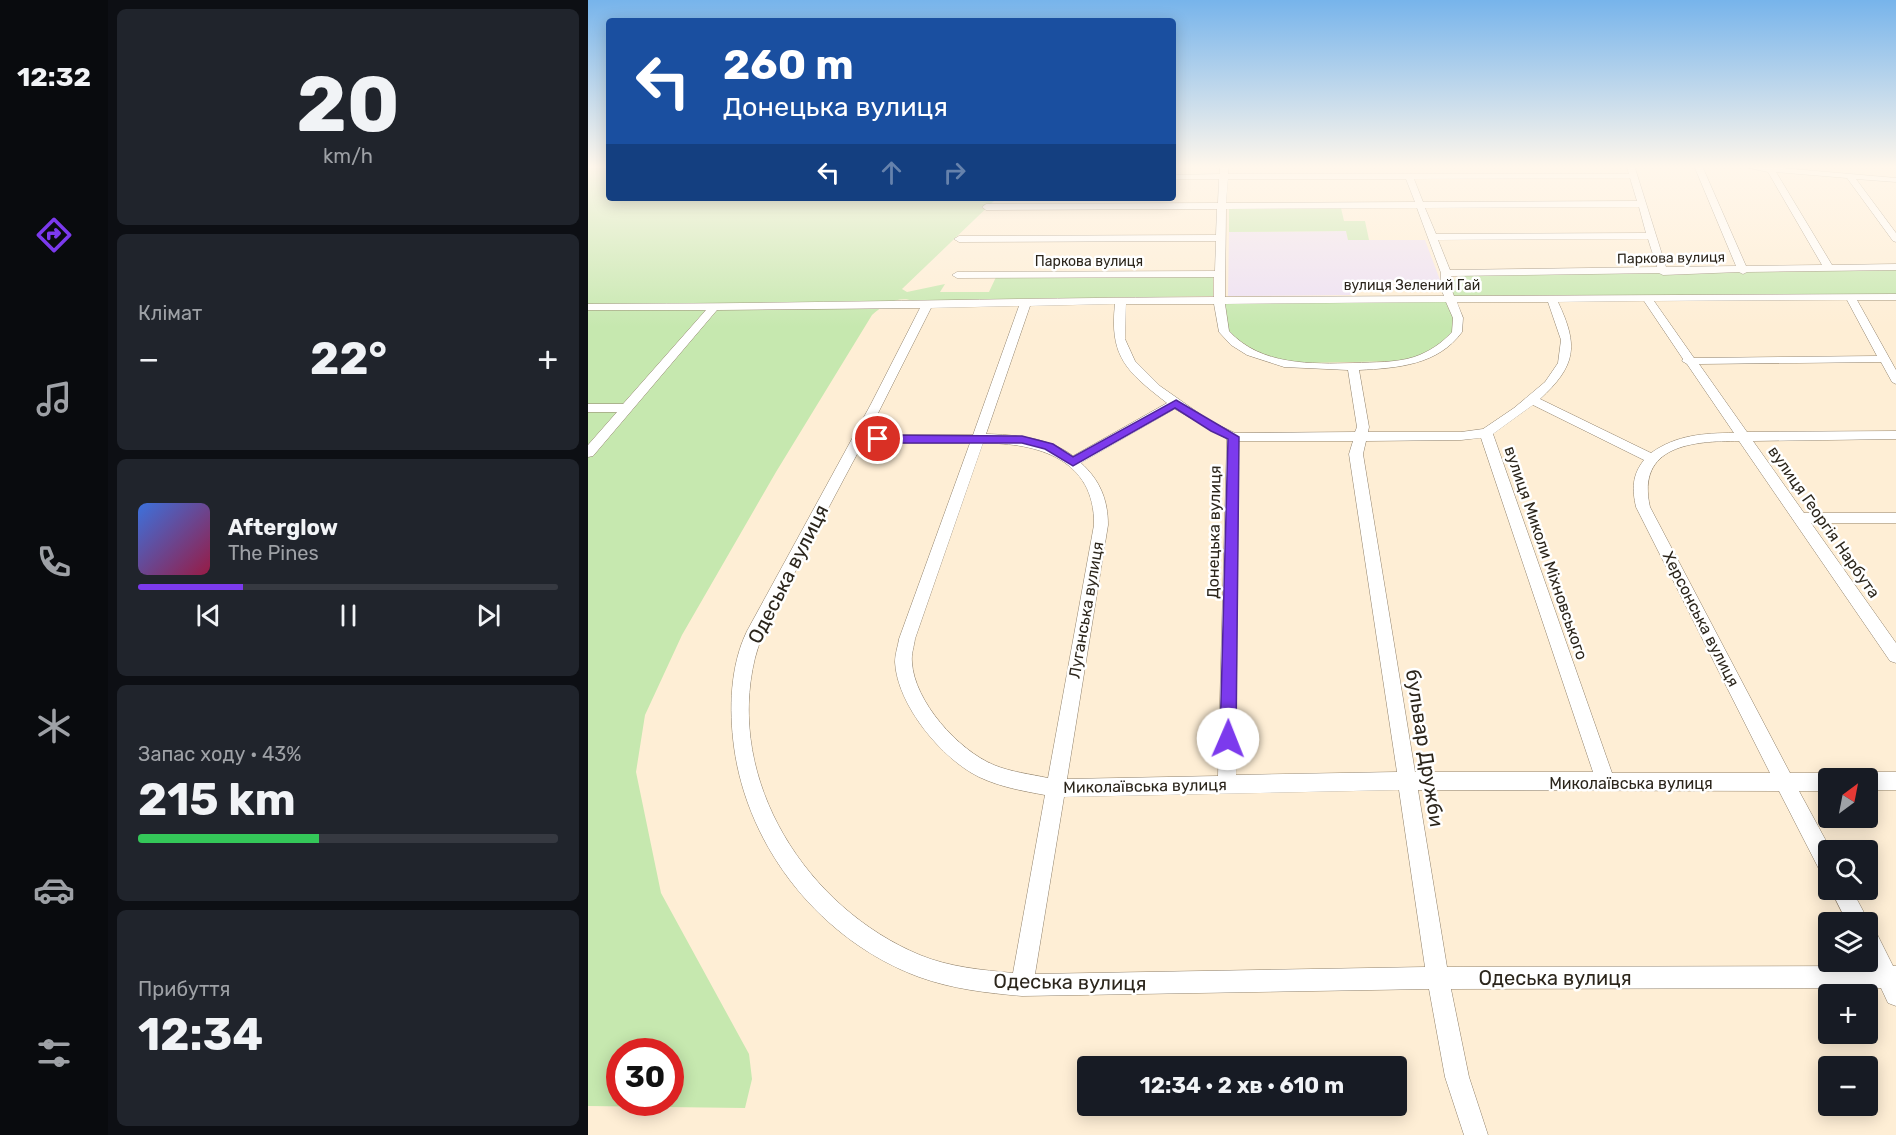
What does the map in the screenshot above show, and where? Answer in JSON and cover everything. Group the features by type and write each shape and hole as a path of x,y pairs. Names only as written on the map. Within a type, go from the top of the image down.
{"street":[{"path":"1223,221 1220,319 1223,332 1260,356 1297,366 1353,366 1406,362 1435,352 1457,332 1458,318 1445,286 1446,273 1426,221"},
{"path":"1646,221 1662,272"},
{"path":"1722,221 1743,271"},
{"path":"1801,221 1829,268"},
{"path":"1883,221 1896,239"},
{"path":"1432,237 1651,236"},
{"path":"959,239 1222,238"},
{"name":"Паркова вулиця","path":"1446,273 1743,271 1896,267"},
{"name":"Паркова вулиця","path":"957,275 1221,274"},
{"name":"вулиця Георгія Нарбута","path":"1646,297 1688,361 1744,437 1896,656"},
{"path":"1850,297 1896,380"},
{"name":"вулиця Зелений Гай","path":"588,307 813,307 1121,301 1896,297"},
{"name":"вулиця Миколи Міхновського","path":"1551,298 1567,336 1565,360 1557,377 1532,400 1486,433 1606,783"},
{"path":"1121,301 1119,334 1125,355 1142,376 1176,403 1215,429 1233,437 1461,436 1486,433"},
{"name":"Миколаївська вулиця","path":"1026,302 908,639 903,664 911,693 927,719 950,744 980,768 1022,782 1055,788 1408,781 1818,782"},
{"name":"Одеська вулиця","path":"928,303 753,636 745,666 740,701 742,743 755,796 771,835 803,880 836,914 876,946 921,967 982,981 1022,985 1438,978 1893,983"},
{"path":"588,453 714,307"},
{"path":"1688,361 1885,359"},
{"name":"бульвар Дружби","path":"1353,366 1363,427 1356,454 1438,978 1457,1077 1476,1135"},
{"path":"1532,400 1653,459"},
{"path":"1073,462 1176,403"},
{"path":"588,408 627,408"},
{"name":"вулиця Георгія Нарбута","path":"1744,437 1896,435"},
{"name":"Донецька вулиця","path":"1227,785 1233,437"},
{"name":"Херсонська вулиця","path":"1744,437 1686,439 1672,445 1653,459 1638,481 1638,494 1818,847"},
{"name":"Луганська вулиця","path":"858,439 979,439 1022,440 1037,443 1058,452 1073,462 1097,489 1101,511 1022,985"},
{"path":"1801,518 1896,518"},
{"path":"1878,781 1896,781"},
{"path":"1878,957 1893,983"}],"shaded area":[{"path":"1346,231 1348,240 1425,240 1440,280 1354,281 1356,295 1228,296 1229,232"}],"green space":[{"path":"588,221 973,221 902,289 907,292 945,284 940,292 989,292 996,277 1213,277 1213,296 913,301 902,299 886,305 872,315 776,472 682,635 645,715 636,772 661,893 749,1054 752,1079 745,1108 684,1107 684,1038 606,1038 606,1106 588,1106"},
{"path":"1229,221 1365,221 1369,240 1348,240 1346,231 1229,232"},
{"path":"1896,268 1896,295 1454,296 1449,283 1462,275"},
{"path":"1452,299 1455,331 1418,356 1404,361 1298,363 1266,357 1232,337 1225,328 1220,301"}],"route":[{"path":"878,439 1022,440 1049,447 1073,462 1176,403 1215,429 1233,437 1228,739"}]}
